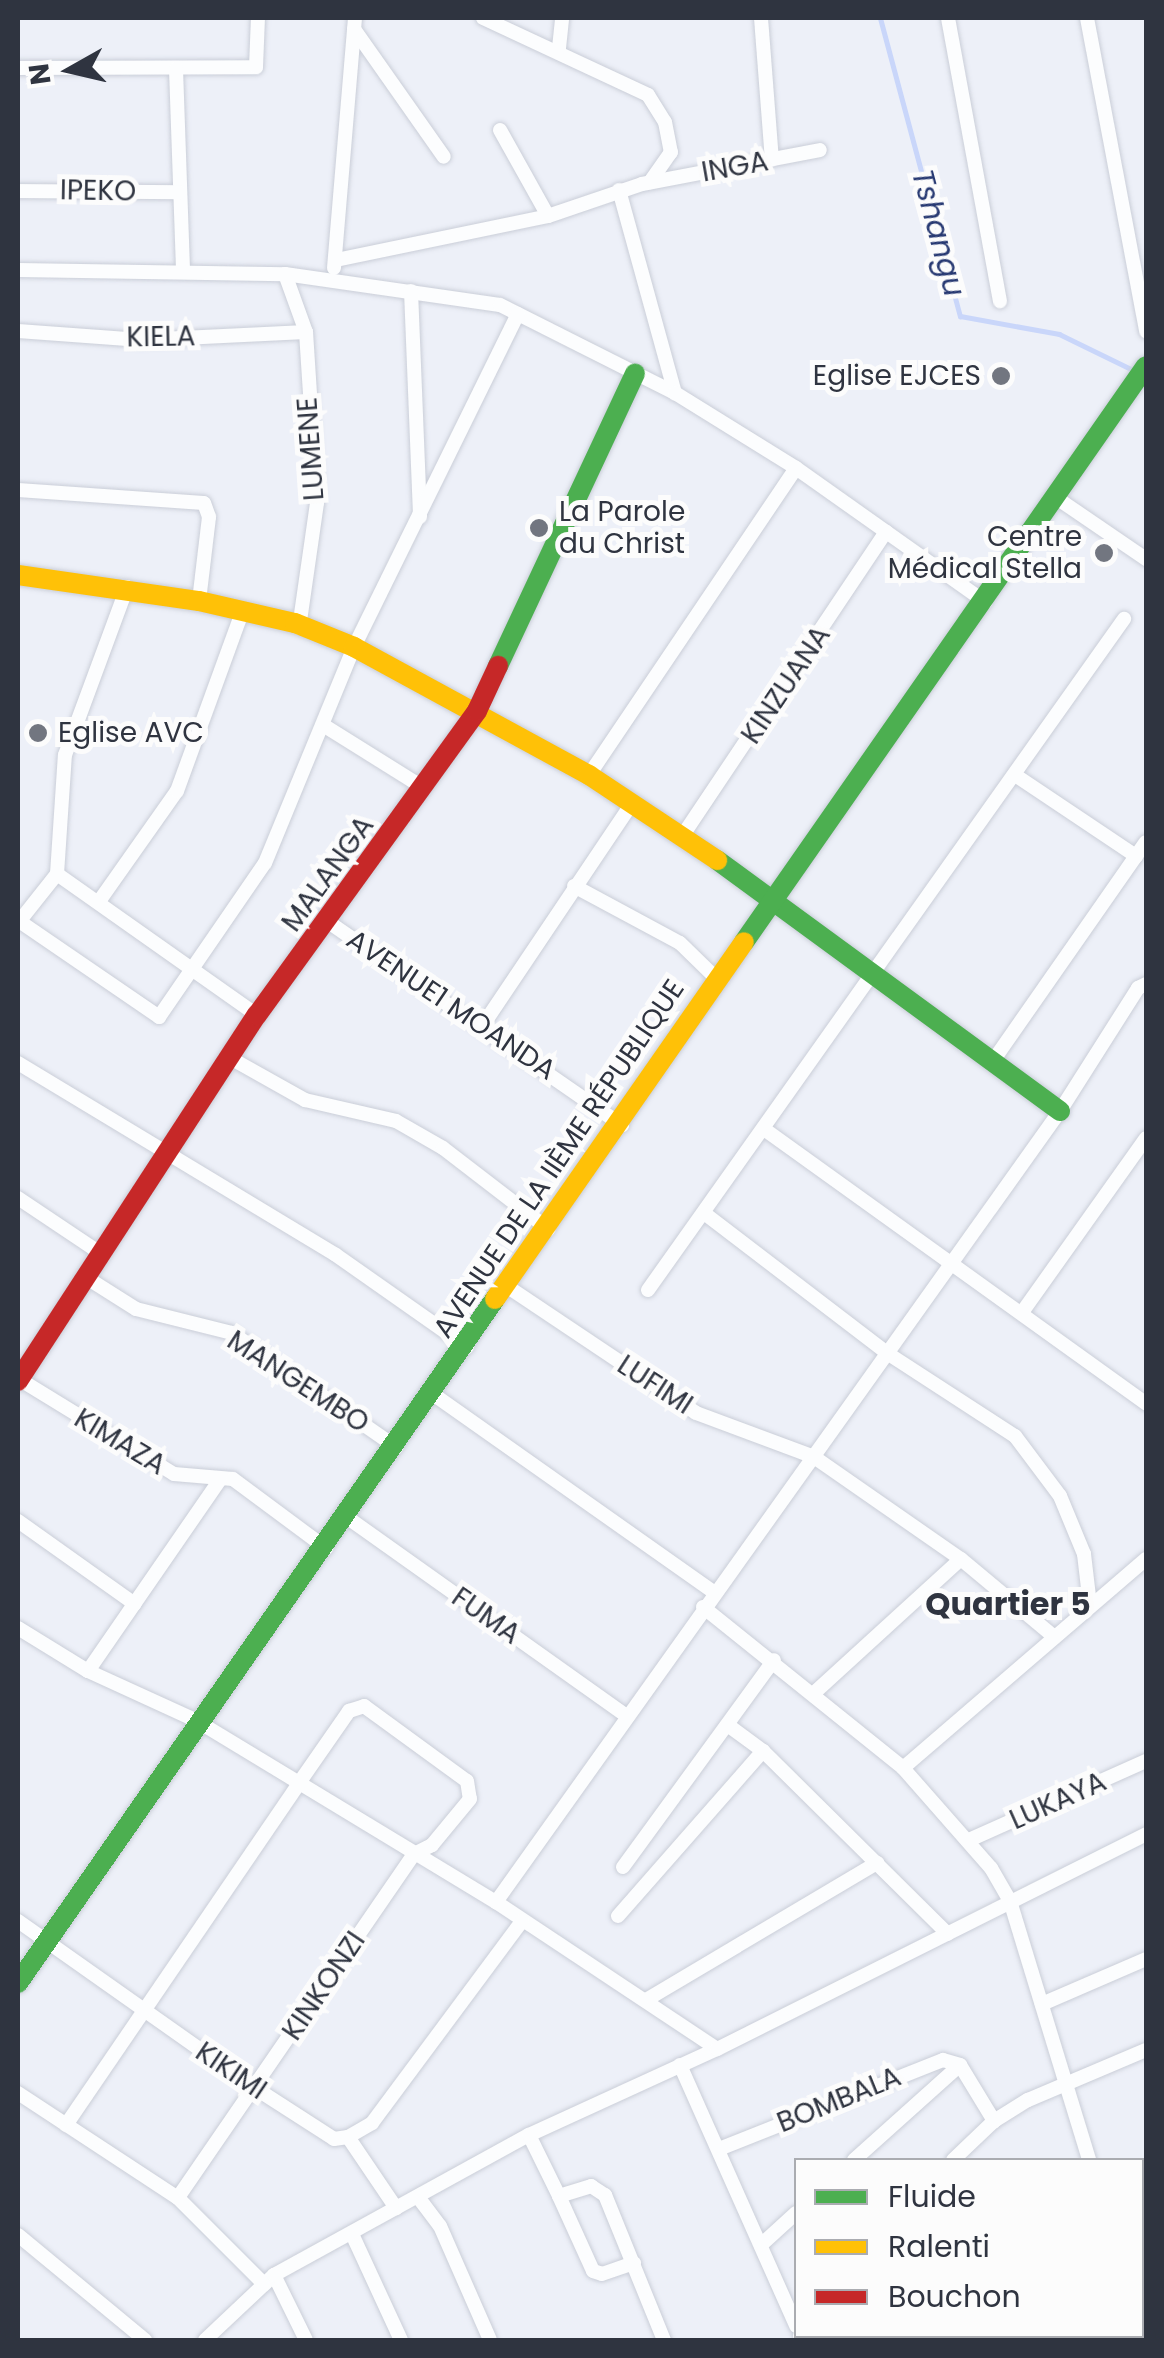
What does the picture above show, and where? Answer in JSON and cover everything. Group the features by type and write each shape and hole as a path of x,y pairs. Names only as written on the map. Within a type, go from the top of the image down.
{"street":[{"path":"18,68 256,67 258,18"},
{"path":"482,18 560,48 648,95 665,122 671,152 650,182"},
{"path":"560,48 562,18"},
{"path":"761,18 772,160"},
{"path":"948,18 1000,302"},
{"path":"1087,18 1146,331"},
{"path":"355,23 444,158"},
{"path":"331,279 336,260 355,23"},
{"path":"176,70 183,270"},
{"path":"500,130 548,216"},
{"name":"INGA","path":"336,260 548,216 650,182 820,150"},
{"path":"619,190 675,393"},
{"name":"IPEKO","path":"18,191 178,192"},
{"path":"18,270 285,274 500,305 675,393 796,468 985,602"},
{"name":"LUMENE","path":"285,274 306,332 317,503 300,628"},
{"path":"412,291 420,518"},
{"name":"MALANGA","path":"18,922 160,1016 265,863 354,647 518,314"},
{"name":"KIELA","path":"18,331 141,340 306,332"},
{"name":"AVENUE DE LA IIÈME RÉPUBLIQUE","path":"18,1983 197,1721 348,1518 430,1392 467,1347 622,1125 716,978 1058,500 1146,366"},
{"name":"MALANGA","path":"18,1380 258,1015 477,711 635,373"},
{"path":"589,775 796,468"},
{"path":"18,490 204,503 209,517 199,601"},
{"path":"1058,500 1146,560"},
{"name":"KINZUANA","path":"683,834 886,532"},
{"path":"18,576 128,587 199,601 354,647 477,711 683,834 1060,1111"},
{"path":"18,922 57,874 66,755 128,587"},
{"path":"100,900 177,792 242,612"},
{"path":"648,1290 877,973 1124,619"},
{"path":"323,725 424,788"},
{"path":"1015,774 1136,856"},
{"path":"483,1025 632,803"},
{"path":"993,1061 1146,842"},
{"path":"57,874 100,900 258,1015"},
{"path":"574,886 680,944 716,978"},
{"name":"AVENUE1 MOANDA","path":"328,921 622,1125"},
{"path":"496,1902 624,1714 814,1457 1060,1111 1138,988 1146,984"},
{"path":"232,1059 305,1100 396,1121 443,1148 548,1229"},
{"path":"18,1063 166,1158 336,1256 467,1347"},
{"path":"764,1129 954,1260 1145,1400"},
{"path":"1023,1311 1146,1138"},
{"path":"18,1198 103,1255"},
{"path":"704,1213 887,1354 1014,1436 1060,1496 1084,1554 1090,1605"},
{"name":"MANGEMBO","path":"87,1278 136,1309 232,1333 396,1446"},
{"name":"LUFIMI","path":"508,1287 696,1412 814,1457 961,1559 1053,1636"},
{"name":"KIMAZA","path":"18,1380 174,1474 233,1478 326,1548"},
{"path":"430,1392 712,1591"},
{"path":"88,1671 220,1480"},
{"name":"FUMA","path":"348,1518 624,1714"},
{"path":"18,1521 136,1604"},
{"path":"813,1694 961,1559"},
{"path":"903,1768 1146,1560"},
{"path":"702,1607 774,1660 903,1768 969,1840 1010,1901 1088,2158"},
{"path":"18,1628 88,1671 197,1721 299,1782 496,1902 717,2050"},
{"path":"623,1867 774,1660"},
{"name":"KINKONZI","path":"178,2198 414,1854 432,1844 470,1799 467,1782 356,1705 299,1782"},
{"path":"729,1726 763,1751 948,1934"},
{"path":"618,1916 763,1751"},
{"name":"LUKAYA","path":"969,1840 1146,1761"},
{"path":"66,2126 299,1782"},
{"path":"205,2340 269,2279 530,2135 717,2050 1146,1834"},
{"path":"646,2000 877,1862"},
{"name":"KIKIMI","path":"18,1920 144,2012 334,2140 348,2137"},
{"path":"396,2208 348,2137 372,2123 522,1921"},
{"path":"1042,2004 1146,1959"},
{"path":"956,2158 994,2121 1066,2081 1144,2051 1146,2068"},
{"name":"BOMBALA","path":"719,2149 935,2061 960,2064"},
{"path":"960,2064 994,2121"},
{"name":"BOMBALA","path":"856,2158 960,2064"},
{"path":"680,2065 794,2318"},
{"path":"18,2093 178,2198 269,2279 306,2340"},
{"path":"530,2135 597,2274 634,2263"},
{"path":"559,2196 591,2186 601,2190 664,2340"},
{"path":"418,2197 440,2226 490,2340"},
{"path":"762,2244 794,2215"},
{"path":"352,2234 401,2340"},
{"path":"18,2236 145,2340"}],"waterway":[{"name":"Tshangu","path":"880,18 960,316 1059,334 1135,371"}],"traffic: fast":[{"path":"744,942 1146,366"},
{"path":"498,666 635,373"},
{"path":"717,860 1060,1111"},
{"path":"18,1983 495,1299"}],"traffic: slow":[{"path":"18,575 199,601 295,623 354,647 589,775 717,860"},
{"path":"495,1299 744,942"}],"traffic: jam":[{"path":"18,1381 257,1015 477,711 498,666"}],"place":[{"name":"Eglise EJCES","path":"1001,376"},
{"name":"La Parole du Christ","path":"539,528"},
{"name":"Centre Médical Stella","path":"1104,553"},
{"name":"Eglise AVC","path":"38,733"}],"district":[{"name":"Quartier 5","path":"1008,1604"}]}
